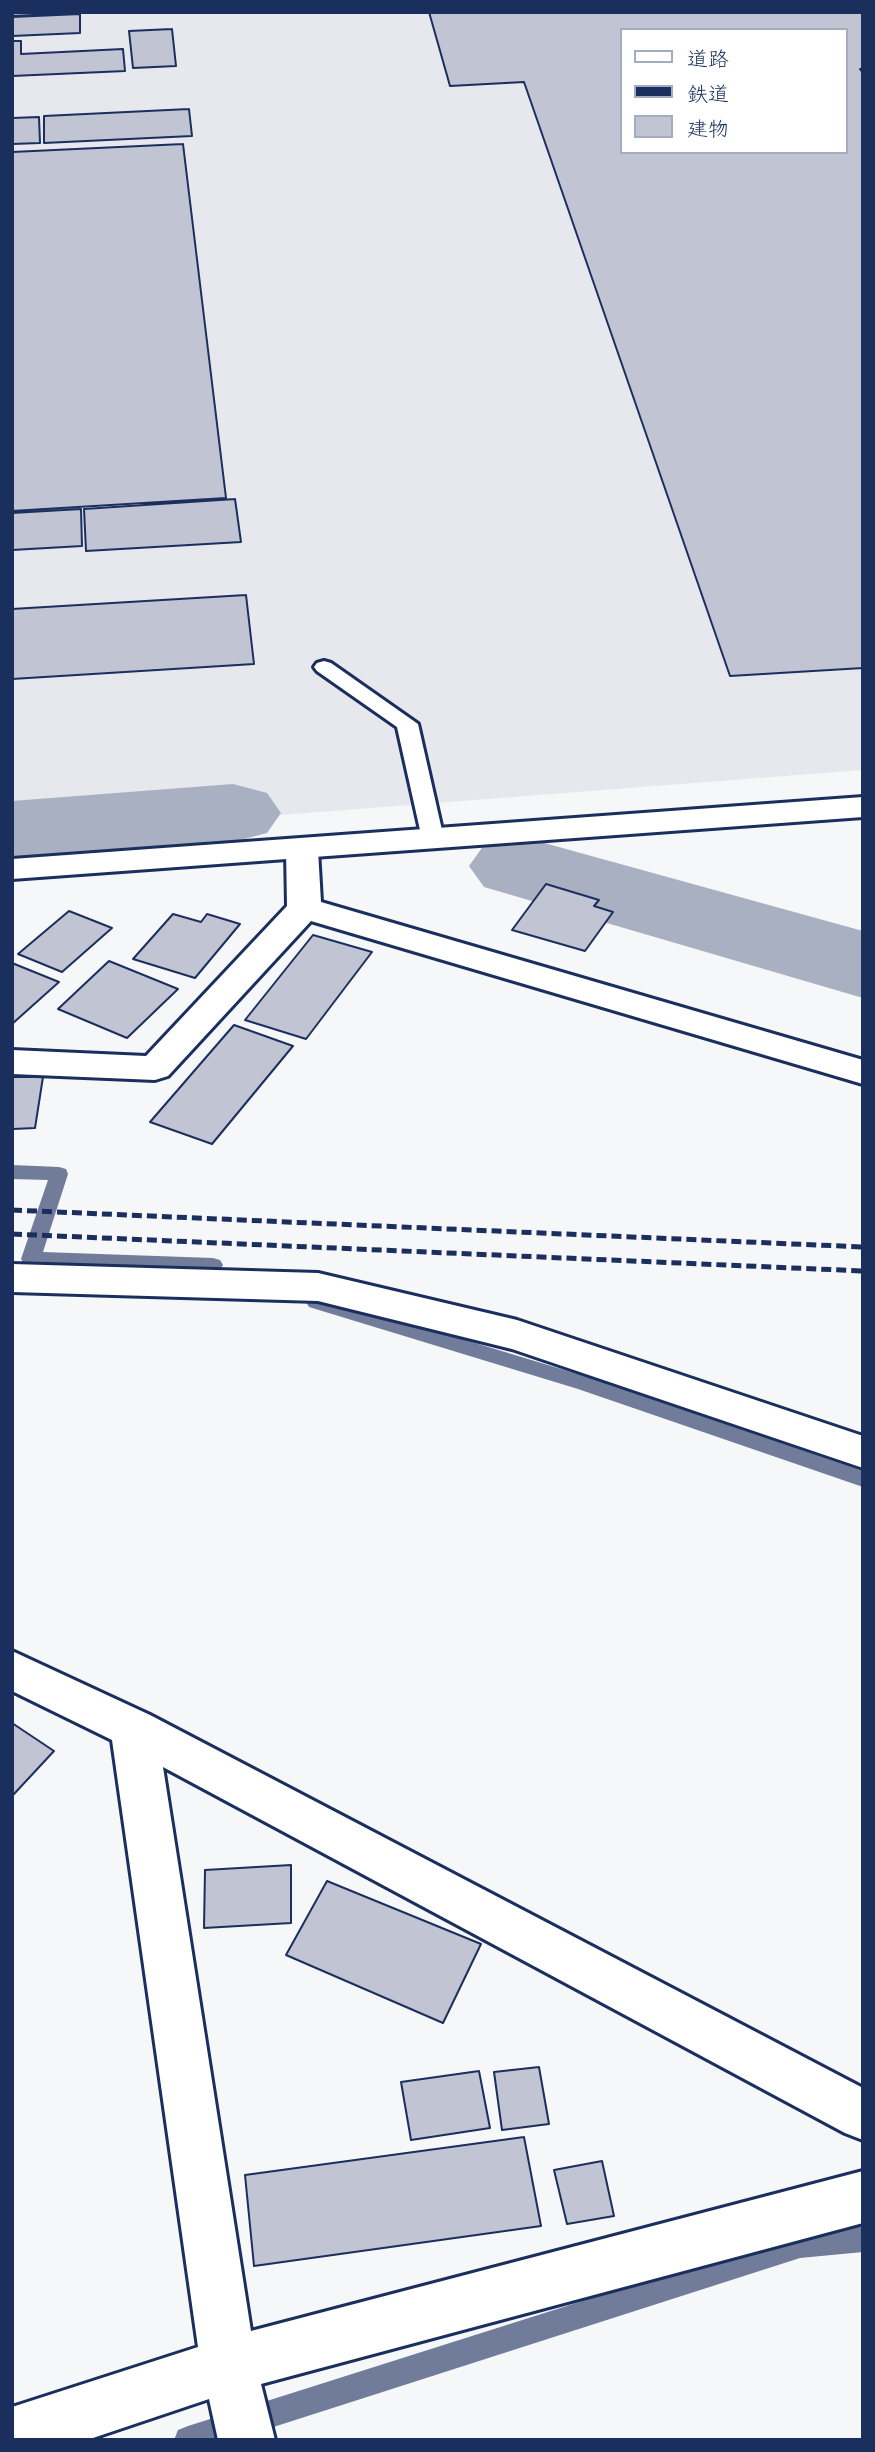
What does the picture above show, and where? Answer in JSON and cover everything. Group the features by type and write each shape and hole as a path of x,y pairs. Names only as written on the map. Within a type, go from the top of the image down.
{"street":[{"path":"12,869 302,850 863,807"},
{"path":"12,1062 155,1068 304,908 302,850"},
{"path":"304,908 863,1072"},
{"path":"12,1278 318,1287 517,1335 863,1452"},
{"path":"12,1670 134,1729 863,2115"},
{"path":"134,1729 239,2410"},
{"path":"12,2436 239,2410 863,2197"}],"lane":[{"path":"324,667 407,724 433,839"}],"shaded area":[{"path":"12,12 863,12 863,770 241,818 239,806 12,821"}],"building":[{"path":"12,12 99,12 12,16"},
{"path":"429,12 863,12 863,69 860,69 863,73 863,668 730,676 524,82 450,86"},
{"path":"80,14 80,33 12,36 12,17"},
{"path":"172,29 176,66 133,68 129,31"},
{"path":"12,41 21,41 21,54 123,49 125,71 12,76"},
{"path":"189,109 192,136 44,143 44,116"},
{"path":"39,117 40,143 12,144 12,118"},
{"path":"183,144 226,498 12,511 12,152"},
{"path":"235,499 241,542 86,551 84,509"},
{"path":"81,509 82,546 12,550 12,513"},
{"path":"246,595 254,664 12,679 12,609"},
{"path":"546,884 599,900 594,906 613,912 585,951 512,930"},
{"path":"69,911 112,928 62,972 18,954"},
{"path":"173,914 201,922 207,914 240,924 195,978 133,959"},
{"path":"313,935 372,952 306,1039 245,1020"},
{"path":"109,961 178,989 127,1038 58,1009"},
{"path":"12,963 59,982 12,1024"},
{"path":"234,1025 293,1046 212,1144 150,1122"},
{"path":"12,1077 43,1077 35,1128 12,1131"},
{"path":"12,1723 54,1751 14,1794 12,1793"},
{"path":"291,1865 291,1923 204,1928 205,1870"},
{"path":"327,1881 481,1944 443,2023 286,1955"},
{"path":"539,2067 549,2124 502,2130 494,2072"},
{"path":"479,2071 490,2128 411,2140 401,2082"},
{"path":"524,2137 541,2226 254,2266 245,2175"},
{"path":"602,2161 614,2216 567,2224 554,2170"}],"waterway":[{"path":"12,830 233,813"},
{"path":"519,866 863,965"},
{"path":"12,1172 59,1174 31,1259 213,1265"},
{"path":"316,1302 584,1383 863,1479"},
{"path":"188,2440 800,2245 863,2239"}],"railway":[{"path":"12,1210 863,1247"},
{"path":"12,1234 863,1271"}]}
